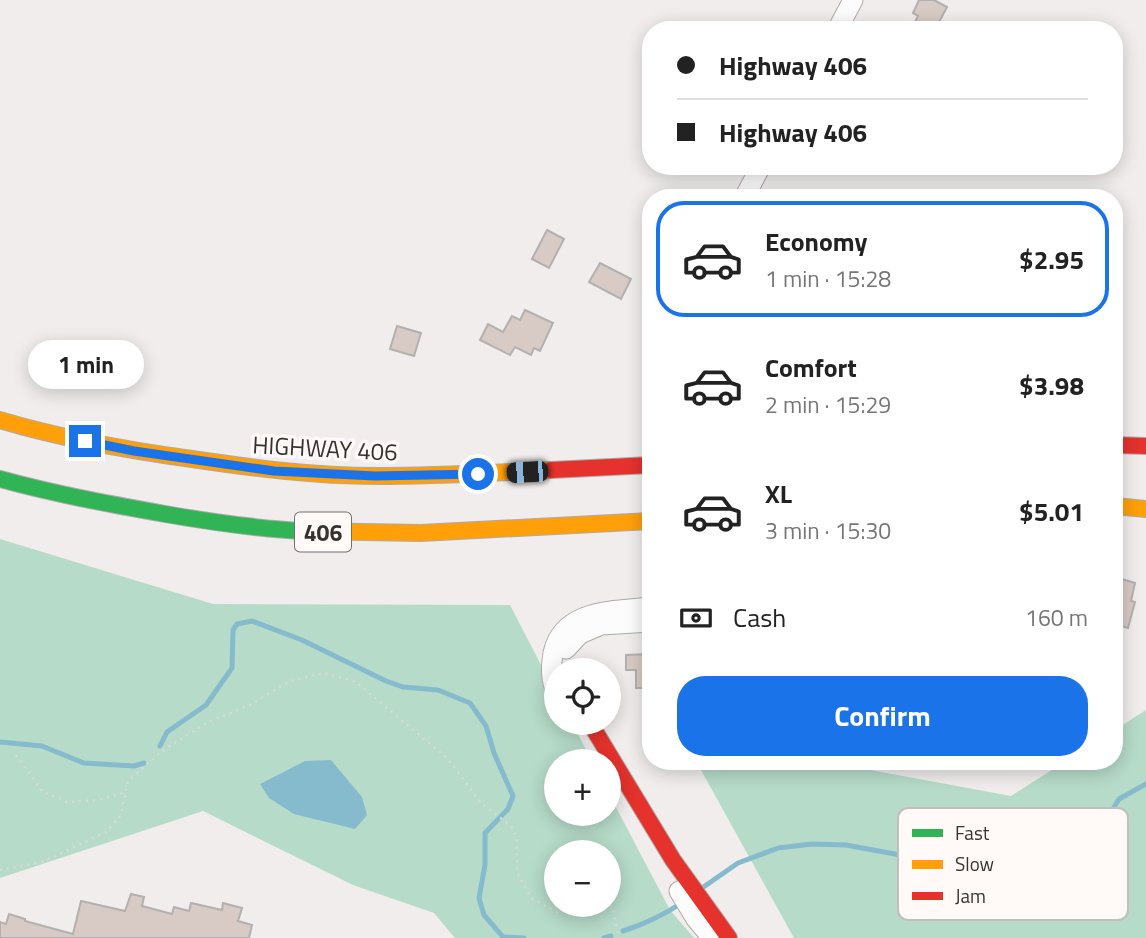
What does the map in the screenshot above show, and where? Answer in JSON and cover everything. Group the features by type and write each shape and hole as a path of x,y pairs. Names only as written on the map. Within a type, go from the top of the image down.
{"main road":[{"name":"HIGHWAY 406","path":"0,420 134,451 274,471 375,476 478,474 642,465"},
{"path":"1123,445 1146,446"},
{"name":"406","path":"0,479 95,503 281,530 439,532 642,521"},
{"path":"1123,507 1146,509"},
{"path":"597,735 675,874"},
{"path":"701,915 729,938"}],"street":[{"path":"842,21 853,0"},
{"path":"552,658 556,643 568,627 581,618 599,612 642,608"},
{"path":"565,658 565,651 580,634 601,625 642,623"},
{"path":"621,795 675,874 712,938"}],"path":[{"path":"0,870 42,862 106,832 121,815 128,781 162,751 208,722 250,705 290,681 324,673 356,682 448,759 481,803 511,826 517,838 517,872 531,898 544,905"},
{"path":"16,755 43,792 67,802 98,800 126,792"},
{"path":"614,917 619,938"}],"green space":[{"path":"0,539 213,604 510,605 544,671 544,735 578,735 586,749 544,749 544,826 621,826 621,817 670,910 694,938 455,938 434,913 353,885 203,811 0,878"},
{"path":"1146,710 1146,938 794,938 701,770 871,770 1011,796 1052,770 1123,770 1123,725"}],"water":[{"path":"331,760 362,797 367,815 355,829 294,814 269,798 260,784 305,761"}],"building":[{"path":"919,0 934,0 947,7 940,21 916,21 918,16 913,13"},
{"path":"547,230 564,239 549,268 532,259"},
{"path":"600,263 631,279 621,299 589,282"},
{"path":"525,310 553,323 540,351 534,348 531,355 515,347 510,355 480,340 488,324 503,332 512,316 520,320"},
{"path":"397,326 421,333 414,356 390,349"},
{"path":"1123,579 1135,583 1131,601 1135,602 1128,628 1123,626"},
{"path":"642,654 642,688 636,688 636,670 626,670 626,655"},
{"path":"131,894 144,897 142,906 172,914 174,907 189,911 191,903 222,910 223,903 242,908 238,921 252,925 249,938 0,938 0,922 6,924 9,914 73,934 81,901 125,911"}],"waterway":[{"path":"160,746 167,732 206,705 232,668 233,630 237,624 252,621 302,640 386,681 403,687 438,690 470,703 486,726 494,753 513,796 508,809 485,833 485,865 479,898 484,915 503,937 524,938"},
{"path":"0,742 42,746 84,763 134,766 144,763"},
{"path":"1114,808 1119,799 1146,784"},
{"path":"702,888 738,863 778,848 812,844 846,845 898,855"},
{"path":"623,931 654,919 683,902"},
{"path":"604,938 611,936"}],"traffic: fast":[{"path":"0,479 165,514 235,525 305,531"}],"traffic: slow":[{"path":"0,420 119,448 307,473 398,476 551,470"},
{"path":"1123,507 1146,509"},
{"path":"305,531 421,533 642,521"}],"traffic: jam":[{"path":"1123,445 1146,446"},
{"path":"551,470 642,465"},
{"path":"597,735 673,860 729,938"}],"route":[{"path":"85,441 134,451 274,471 375,476 478,474"}]}
